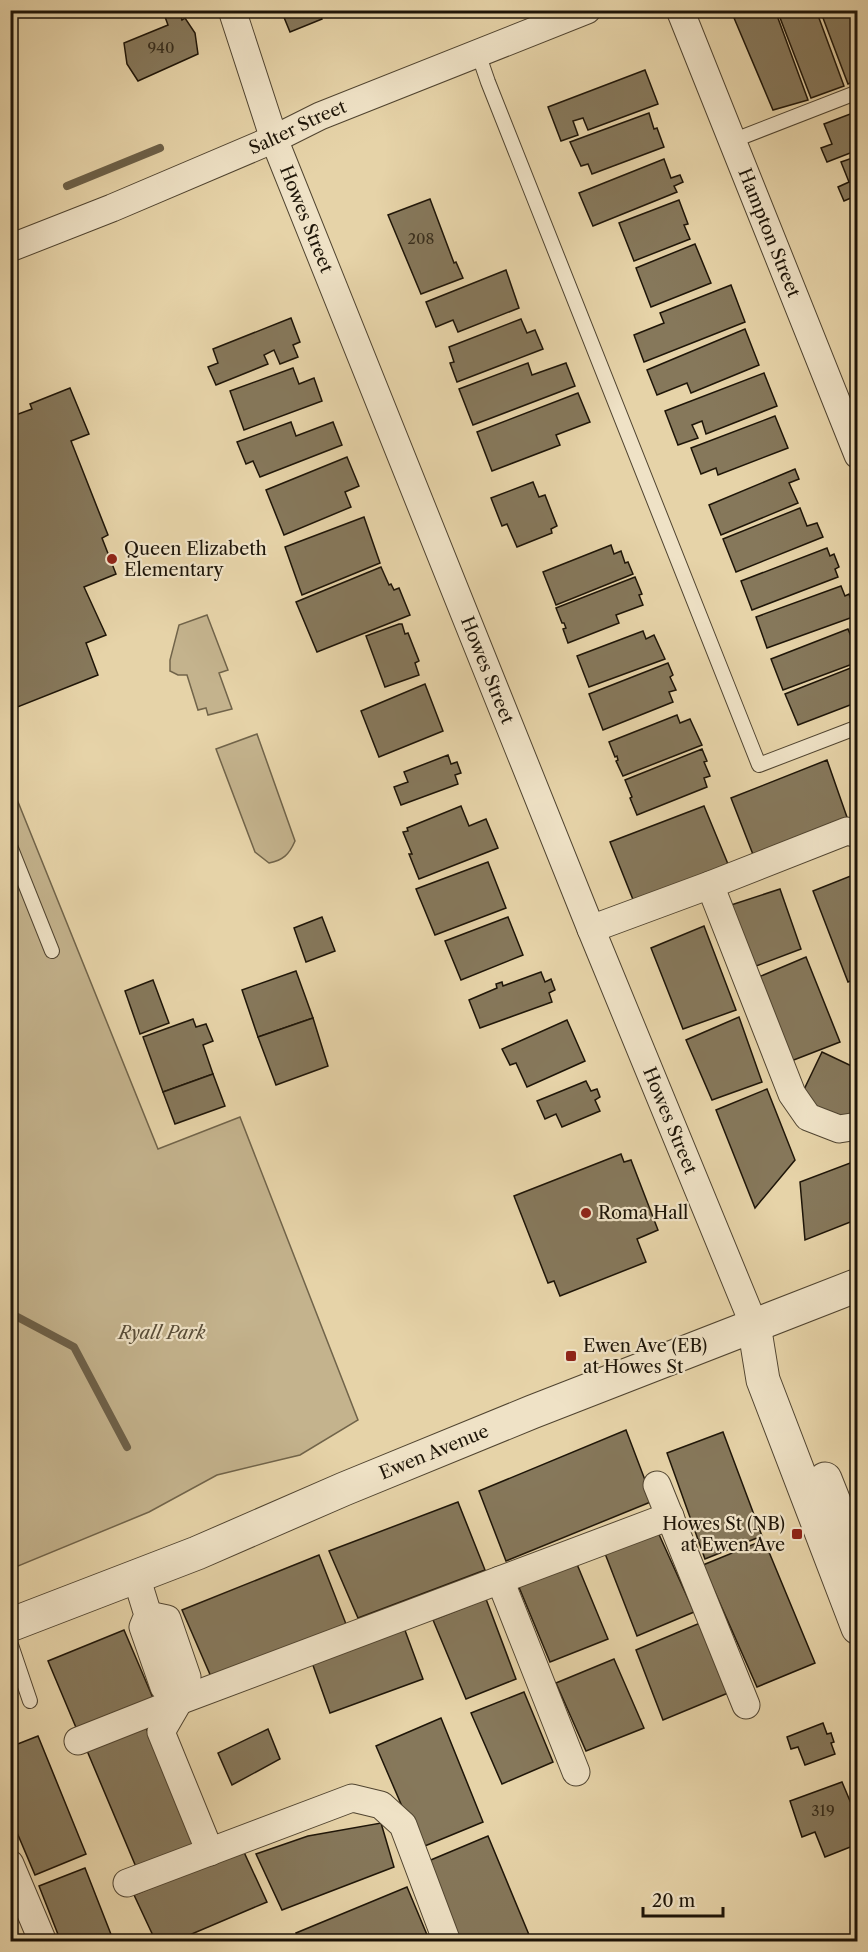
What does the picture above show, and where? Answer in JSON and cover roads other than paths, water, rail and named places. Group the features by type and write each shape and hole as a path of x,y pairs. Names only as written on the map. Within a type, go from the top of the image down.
{"street":[{"name":"Howes Street","path":"232,10 274,138 591,929 754,1325 786,1381 858,1562"},
{"name":"Salter Street","path":"10,248 112,208 308,121 587,10"},
{"name":"Hampton Street","path":"680,10 858,455"},
{"path":"591,929 847,831 858,834"},
{"path":"710,885 792,1094 808,1117 839,1130 858,1126"},
{"name":"Ewen Avenue","path":"10,1625 197,1553 344,1489 532,1412 858,1285"},
{"name":"Howes Street","path":"754,1325 763,1380 858,1628"},
{"path":"657,1485 746,1705"},
{"path":"78,1741 181,1697 670,1516"},
{"path":"136,1576 148,1614 143,1627 164,1687 181,1697"},
{"path":"500,1580 576,1772"},
{"path":"181,1697 161,1732 210,1852"},
{"path":"127,1883 352,1798 381,1805 402,1826 447,1941"},
{"path":"10,1864 43,1941"}],"lane":[{"path":"478,53 759,765 858,727"},
{"path":"732,141 858,92"},
{"path":"10,846 52,951"},
{"path":"10,1642 30,1701"}],"waterway":[{"path":"67,186 160,148"},
{"path":"10,1313 74,1347 127,1447"}],"place":[{"name":"Queen Elizabeth Elementary","path":"112,559"},
{"name":"Roma Hall","path":"586,1213"},
{"name":"Ewen Ave (EB) at Howes St","path":"571,1356"},
{"name":"Howes St (NB) at Ewen Ave","path":"797,1534"}],"park label":[{"name":"Ryall Park","path":"162,1333"}]}
